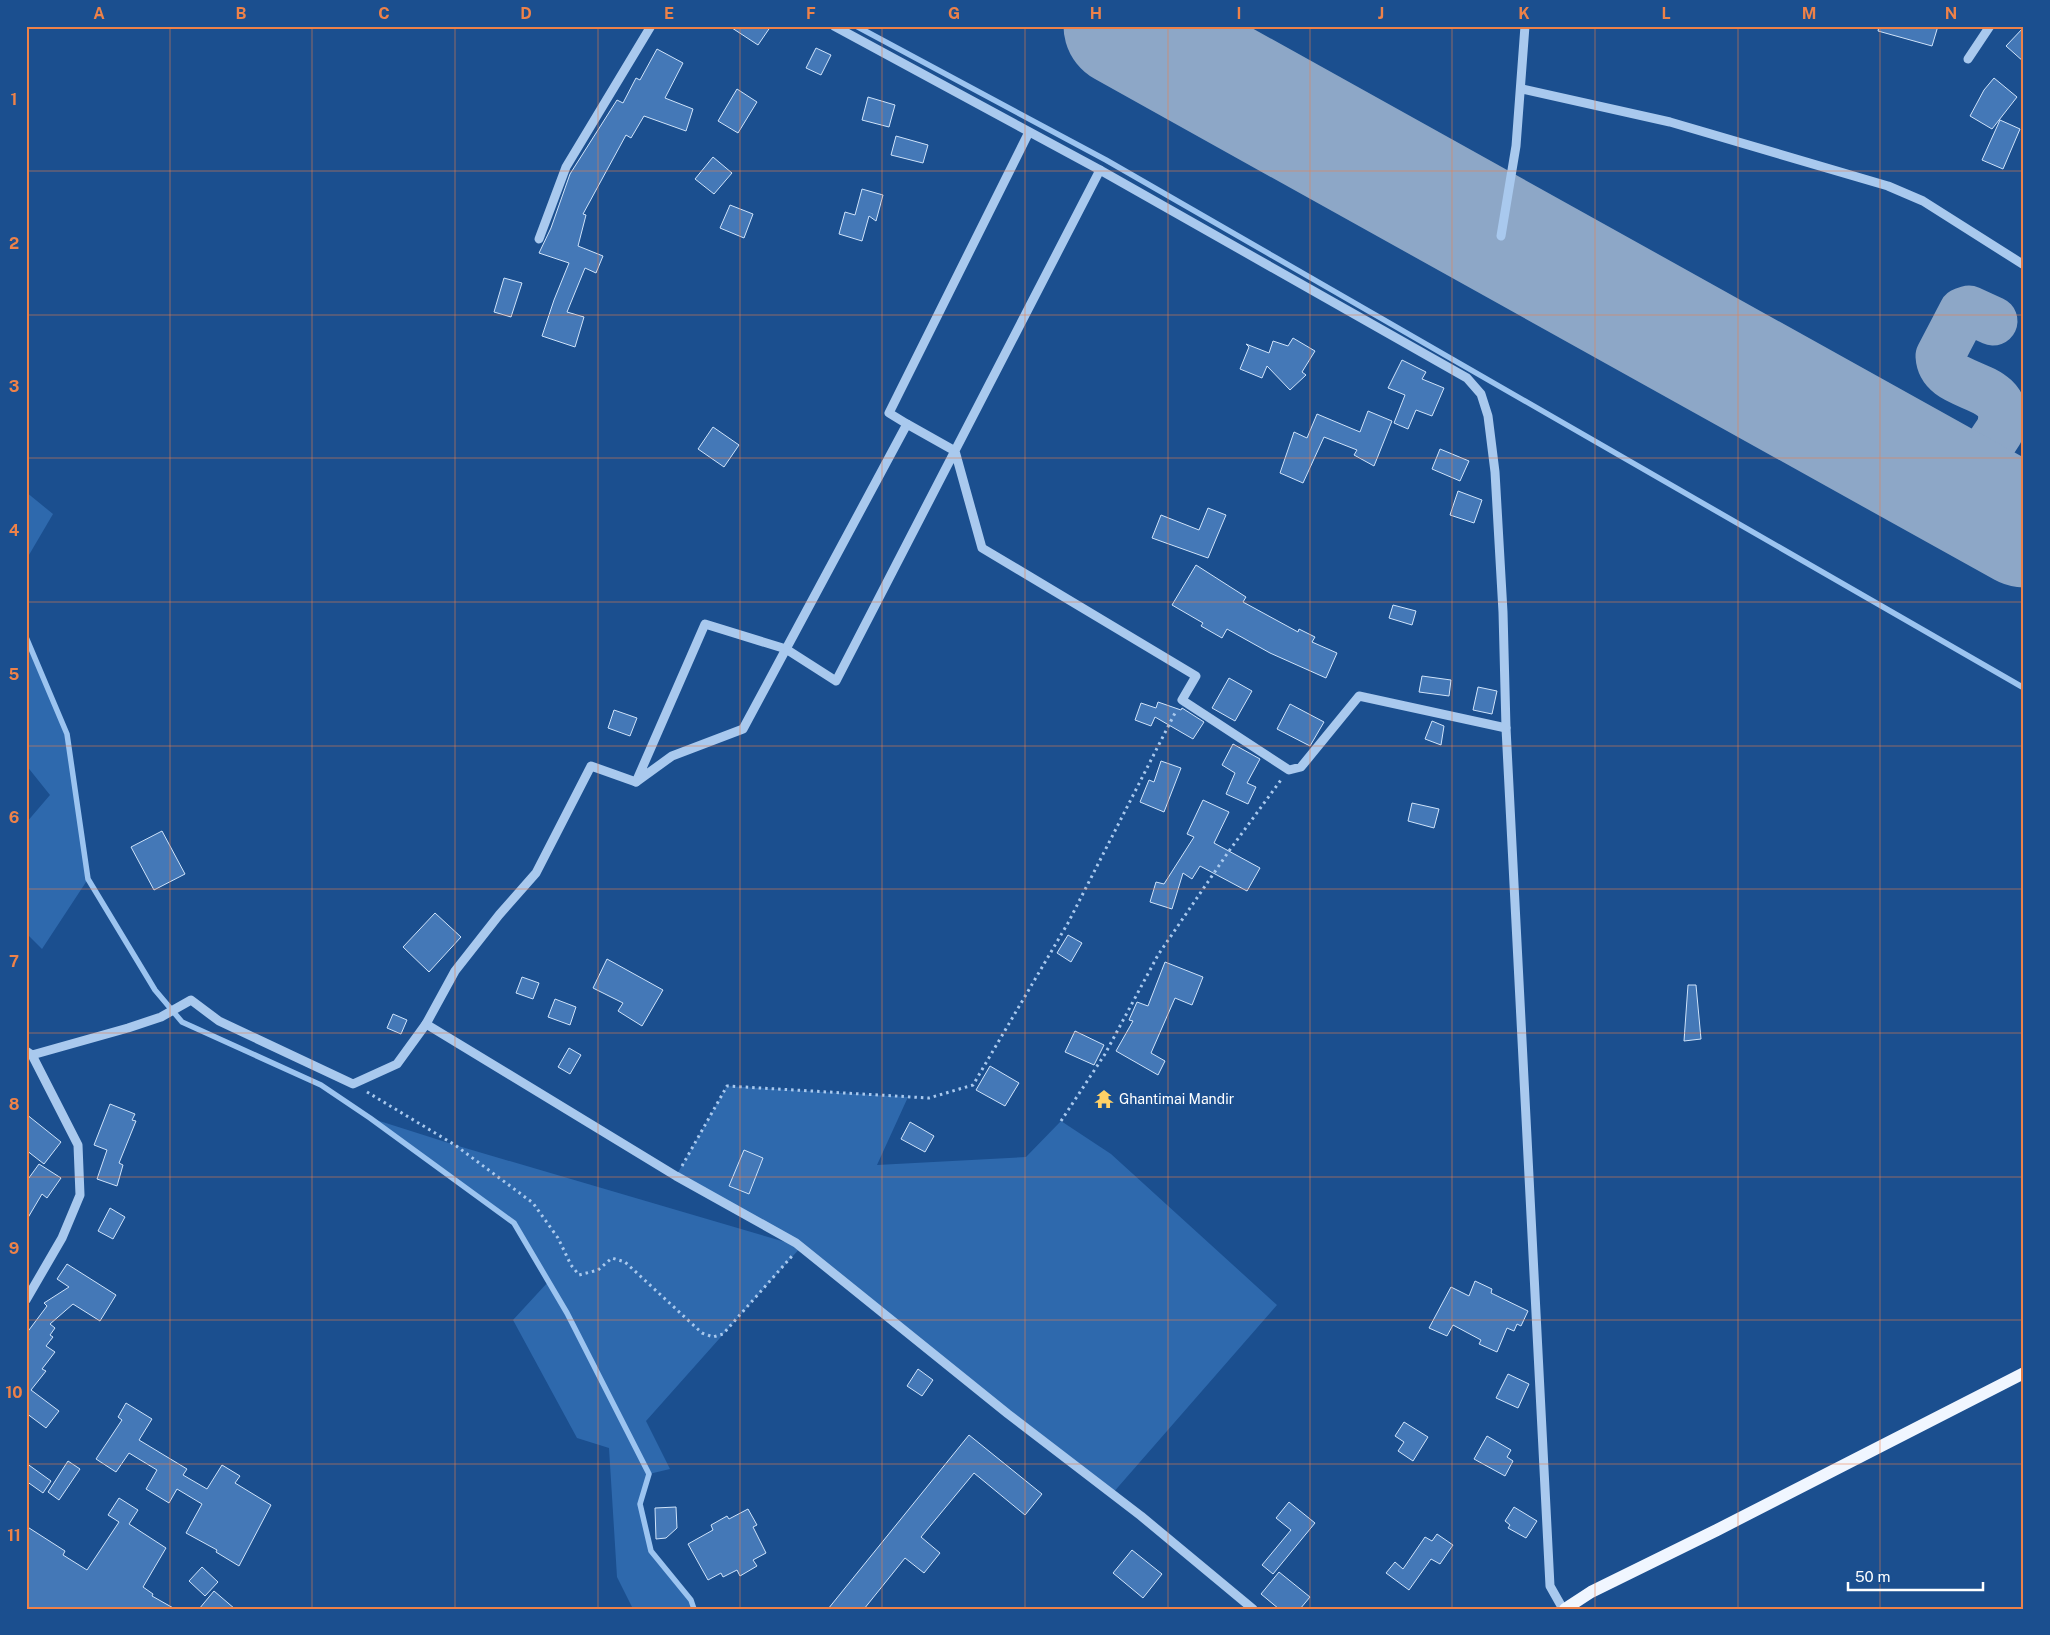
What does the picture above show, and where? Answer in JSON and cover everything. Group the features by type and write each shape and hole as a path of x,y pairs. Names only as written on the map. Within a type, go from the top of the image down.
{"main road":[{"path":"1564,1609 1591,1592 1718,1530 2024,1373"}],"street":[{"path":"540,239 566,167 651,26"},
{"path":"834,26 1100,170 1467,378 1481,394 1488,416 1495,472 1503,612 1506,728 1550,1586 1564,1609"},
{"path":"1501,236 1516,146 1522,89 1525,26"},
{"path":"1968,60 1990,26"},
{"path":"1522,89 1670,122 1888,186 1923,201 2024,264"},
{"path":"1029,132 889,413 955,451 982,548 1196,676 1182,700 1289,770 1301,767 1359,696 1506,728"},
{"path":"636,782 705,624 786,649 836,681 1100,170"},
{"path":"636,782 672,756 743,729 907,424"},
{"path":"26,1300 62,1238 80,1195 78,1146 29,1053 128,1028 161,1016 191,1000 219,1021 353,1084 397,1064 426,1024 455,971 499,915 536,873 591,766 636,782"},
{"path":"426,1024 676,1176 801,1247 1008,1414 1141,1516 1253,1609"}],"path":[{"path":"676,1176 727,1086 929,1098 973,1085 1068,923 1182,700"},
{"path":"1061,1122 1105,1054 1158,955 1229,851 1289,770"},
{"path":"353,1084 462,1150 534,1203 558,1238 571,1265 579,1275 598,1270 612,1258 625,1262 702,1333 713,1337 723,1334 801,1247"}],"shaded area":[{"path":"26,492 53,514 26,560"},
{"path":"26,637 67,734 88,879 42,949 26,933 26,823 50,795 26,765"},
{"path":"727,1086 908,1097 877,1165 1026,1157 1061,1121 1111,1154 1277,1305 1112,1494 801,1247 646,1421 670,1469 649,1474 640,1504 651,1551 698,1609 633,1609 617,1577 609,1448 577,1438 513,1320 548,1282 514,1223 370,1118 455,1145 799,1246 676,1176"}],"building":[{"path":"729,26 771,26 758,45"},
{"path":"1879,26 1938,26 1932,46 1878,31"},
{"path":"2024,27 2024,62 2006,46"},
{"path":"816,48 831,55 821,75 806,68"},
{"path":"657,49 683,63 665,98 693,109 686,131 644,116 631,138 626,135 583,214 586,215 578,246 603,256 596,273 585,268 567,312 584,317 575,347 542,336 569,263 539,253 551,228 570,174 617,100 623,103 636,78 640,80"},
{"path":"1994,78 2017,97 1992,129 1970,116 1984,90"},
{"path":"737,89 757,102 738,133 718,121"},
{"path":"868,97 895,105 889,127 862,120"},
{"path":"2000,120 2020,129 2003,169 1982,160"},
{"path":"896,136 928,145 923,163 891,155"},
{"path":"713,157 732,173 714,194 695,179"},
{"path":"862,189 883,195 876,221 869,216 862,241 839,234 845,212 855,215"},
{"path":"730,205 753,214 744,238 720,228"},
{"path":"504,278 522,283 511,317 494,312"},
{"path":"1293,338 1315,351 1302,372 1306,375 1290,390 1267,366 1262,378 1240,369 1249,347 1246,344 1269,353 1273,341 1288,346"},
{"path":"1402,360 1426,372 1422,379 1444,388 1432,416 1416,410 1408,429 1394,423 1405,395 1388,388"},
{"path":"1368,411 1392,421 1374,466 1354,455 1357,450 1324,437 1303,483 1280,473 1294,432 1307,438 1317,414 1360,432"},
{"path":"713,427 739,445 724,467 698,449"},
{"path":"1440,449 1469,461 1460,481 1432,469"},
{"path":"1458,491 1482,500 1474,523 1450,515"},
{"path":"1208,508 1226,515 1208,558 1152,538 1161,515 1199,530"},
{"path":"1196,565 1246,597 1243,602 1298,632 1299,629 1315,637 1312,642 1337,653 1326,678 1270,653 1227,629 1222,638 1201,626 1203,623 1172,605"},
{"path":"1393,605 1416,611 1412,625 1389,618"},
{"path":"1422,676 1451,680 1449,696 1419,692"},
{"path":"1229,678 1252,691 1235,721 1212,708"},
{"path":"1478,687 1497,691 1492,714 1473,710"},
{"path":"1158,702 1181,710 1182,708 1204,722 1193,739 1155,717 1151,726 1135,720 1141,703 1156,708"},
{"path":"1290,704 1324,722 1310,746 1277,729"},
{"path":"614,710 637,718 630,736 608,728"},
{"path":"1432,721 1444,726 1441,745 1425,739"},
{"path":"1233,744 1260,759 1247,783 1256,787 1248,804 1226,794 1235,773 1222,765"},
{"path":"1161,761 1181,768 1164,812 1140,802 1149,780 1154,782"},
{"path":"1203,800 1229,812 1214,843 1260,868 1247,891 1200,866 1192,879 1183,873 1172,909 1150,902 1156,882 1164,884 1194,837 1187,834"},
{"path":"1412,803 1439,809 1434,828 1408,821"},
{"path":"162,831 185,874 154,890 131,847"},
{"path":"435,913 461,937 429,972 403,947"},
{"path":"1068,935 1082,943 1071,962 1057,953"},
{"path":"607,959 663,990 642,1026 618,1011 623,1003 593,988"},
{"path":"1165,962 1203,977 1192,1005 1175,998 1151,1053 1165,1061 1158,1075 1116,1051 1133,1021 1129,1020 1137,1002 1148,1006"},
{"path":"522,977 539,983 533,999 516,993"},
{"path":"1688,985 1696,985 1701,1039 1684,1041"},
{"path":"555,999 576,1007 570,1025 548,1017"},
{"path":"393,1014 407,1020 401,1034 387,1028"},
{"path":"1075,1031 1104,1045 1094,1065 1065,1052"},
{"path":"569,1048 581,1055 570,1074 558,1067"},
{"path":"990,1066 1019,1083 1005,1106 976,1090"},
{"path":"110,1104 135,1114 132,1120 136,1121 119,1163 123,1165 117,1186 97,1179 107,1150 94,1145"},
{"path":"26,1114 61,1142 44,1164 26,1150"},
{"path":"910,1122 934,1136 925,1152 901,1139"},
{"path":"744,1150 763,1158 749,1194 729,1186"},
{"path":"39,1164 61,1178 47,1198 42,1194 26,1221 26,1182"},
{"path":"110,1208 125,1217 113,1239 98,1231"},
{"path":"67,1264 116,1295 100,1321 73,1304 50,1324 55,1328 50,1335 53,1337 46,1346 55,1352 42,1369 46,1371 31,1390 59,1411 46,1428 26,1413 26,1334 47,1306 44,1303 69,1287 57,1279"},
{"path":"1475,1281 1492,1289 1491,1293 1528,1311 1521,1326 1517,1324 1514,1331 1507,1328 1497,1352 1479,1344 1481,1340 1453,1325 1447,1336 1429,1328 1451,1287 1469,1296"},
{"path":"918,1369 933,1380 922,1396 907,1386"},
{"path":"1508,1374 1529,1384 1518,1408 1496,1398"},
{"path":"126,1403 152,1419 139,1440 187,1469 183,1475 207,1489 222,1465 240,1476 235,1483 271,1505 239,1566 216,1552 217,1550 186,1533 202,1504 177,1489 169,1503 146,1489 157,1470 129,1453 116,1472 96,1459 122,1420 118,1417"},
{"path":"1404,1422 1428,1437 1413,1461 1398,1451 1404,1442 1395,1436"},
{"path":"969,1435 1042,1494 1025,1515 974,1473 921,1537 940,1553 924,1573 905,1558 864,1609 828,1609"},
{"path":"1487,1436 1511,1450 1507,1457 1513,1461 1505,1476 1474,1459"},
{"path":"68,1461 80,1469 59,1500 48,1492"},
{"path":"26,1463 51,1481 43,1493 26,1481"},
{"path":"119,1498 138,1510 129,1524 166,1548 143,1587 153,1594 152,1596 175,1609 26,1609 26,1526 65,1551 63,1555 87,1570 119,1522 108,1515"},
{"path":"1289,1502 1315,1523 1273,1574 1262,1565 1291,1530 1276,1518"},
{"path":"676,1507 677,1528 666,1538 656,1539 655,1508"},
{"path":"1514,1507 1537,1521 1526,1538 1508,1528 1510,1525 1505,1521"},
{"path":"748,1509 757,1525 753,1527 766,1553 753,1560 757,1566 740,1576 737,1570 723,1577 721,1573 708,1580 688,1544 713,1530 711,1525 727,1516 729,1519"},
{"path":"1437,1534 1453,1545 1440,1564 1431,1559 1409,1590 1386,1573 1395,1562 1403,1569 1425,1537 1432,1541"},
{"path":"1132,1550 1162,1574 1143,1598 1113,1573"},
{"path":"202,1567 218,1582 205,1596 189,1581"},
{"path":"1279,1572 1310,1597 1300,1609 1279,1609 1261,1594"},
{"path":"214,1591 235,1609 199,1609"}],"waterway":[{"path":"856,26 1106,160 2024,688"},
{"path":"26,637 67,734 88,879 155,990 182,1022 321,1085 370,1118 514,1223 567,1313 649,1474 640,1504 651,1551 691,1600 694,1609"}],"taxiway":[{"path":"1932,476 1959,470 1978,462 1983,458 2001,427 2002,410 1996,399 1952,375 1944,367 1940,356 1963,312 1969,310 1993,321"},
{"path":"1983,458 1981,478 1986,506"}],"runway":[{"path":"1124,26 2024,527"}],"place":[{"name":"Ghantimai Mandir","path":"1104,1099"}]}
